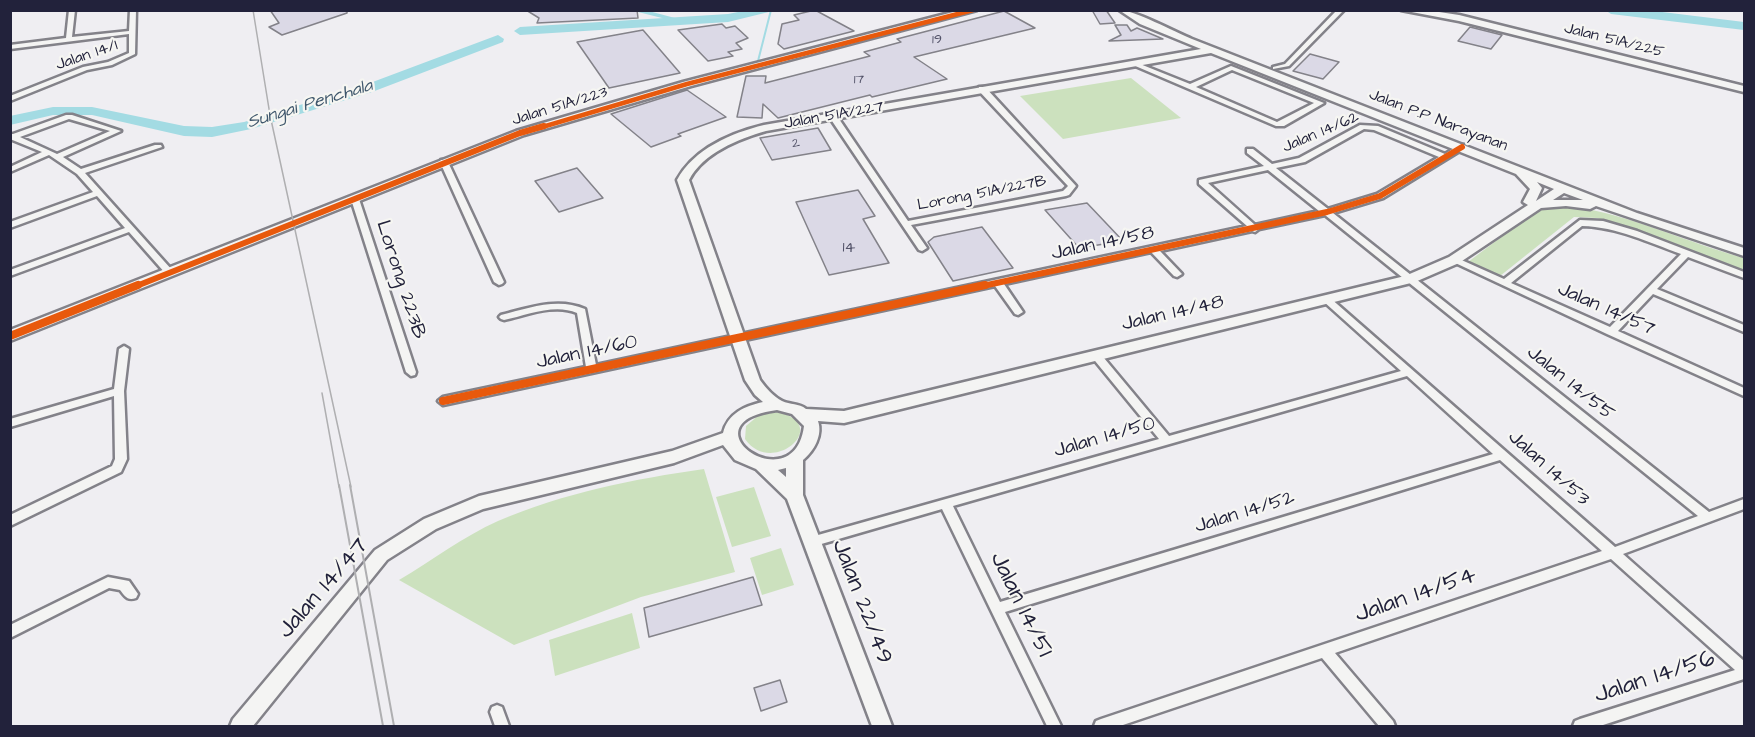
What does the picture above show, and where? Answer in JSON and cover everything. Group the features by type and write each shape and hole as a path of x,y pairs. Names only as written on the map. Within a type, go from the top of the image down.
{"street":[{"path":"69,40 72,10"},
{"name":"Jalan 14/1","path":"10,99 85,68 110,64 132,54 133,10"},
{"name":"Jalan 51A/223","path":"10,336 520,133 616,103 973,10"},
{"name":"Jalan P.P Narayanan","path":"1123,10 1149,25 1332,97 1520,167 1560,185 1744,252"},
{"name":"Jalan P.P Narayanan","path":"1136,10 1640,215 1744,244"},
{"path":"1275,68 1287,65 1341,10"},
{"name":"Jalan 51A/225","path":"1405,10 1460,18 1744,89"},
{"path":"10,47 133,32"},
{"name":"Jalan 51A/227","path":"777,405 760,391 753,380 692,211 684,183 685,174 731,139 746,133 982,89 1212,50"},
{"path":"1135,64 1276,124 1281,124 1332,97"},
{"path":"1190,87 1234,69 1320,104"},
{"name":"Lorong 51A/227B","path":"905,224 1066,193 1072,186 982,89"},
{"path":"10,170 117,131 69,117 12,137"},
{"path":"834,118 922,248"},
{"name":"Jalan 14/62","path":"1255,229 1202,182 1302,160 1363,128 1375,128 1446,157"},
{"path":"12,137 53,155 80,172 169,272"},
{"path":"80,172 158,147"},
{"name":"Jalan 14/58","path":"738,337 1327,212 1380,195 1462,147"},
{"name":"Jalan 14/55","path":"1252,152 1707,517"},
{"path":"444,162 499,282"},
{"path":"1520,167 1536,188 1532,205 1566,202 1640,215"},
{"name":"Jalan 14/48","path":"805,415 844,417 1410,279 1454,260 1500,227 1512,223 1560,185"},
{"path":"10,225 99,193"},
{"name":"Lorong 223B","path":"356,199 411,372"},
{"path":"1505,284 1580,223 1603,224 1634,233 1744,275"},
{"path":"10,273 130,229"},
{"path":"1154,250 1177,274"},
{"path":"1611,332 1687,253"},
{"name":"Jalan 14/57","path":"1454,260 1744,392"},
{"path":"998,283 1018,312"},
{"path":"1651,290 1744,329"},
{"name":"Jalan 14/53","path":"1326,299 1744,671"},
{"path":"504,318 564,306 575,306 582,310 591,368"},
{"name":"Jalan 14/60","path":"443,400 738,337"},
{"path":"10,520 117,469 120,459 119,391 124,349"},
{"path":"1095,354 1167,441"},
{"name":"Jalan 14/50","path":"811,542 1409,372"},
{"name":"Jalan 51A/227","path":"751,410 753,380"},
{"path":"10,423 119,391"},
{"path":"777,405 788,406 805,415 812,426 813,438 807,449 795,459 779,464 762,465 747,461 732,445 735,422 751,410 777,405"},
{"name":"Jalan 14/48","path":"813,438 844,417"},
{"name":"Jalan 14/47","path":"240,726 381,555 430,524 479,503 732,445"},
{"name":"Jalan 14/52","path":"998,608 1503,455"},
{"name":"Jalan 22/49","path":"795,459 794,495 882,726"},
{"name":"Jalan 22/49","path":"762,465 794,495"},
{"name":"Jalan 14/51","path":"945,503 1054,726"},
{"name":"Jalan 14/54","path":"1101,726 1613,553 1744,504"},
{"path":"10,632 108,582 124,585 131,594"},
{"path":"1325,651 1388,726"},
{"name":"Jalan 14/56","path":"1580,726 1744,671"}],"green space":[{"path":"1131,78 1181,118 1063,139 1020,96"},
{"path":"1576,207 1640,223 1744,258 1744,272 1597,218 1574,217 1500,276 1468,262 1537,210"},
{"path":"777,412 793,418 800,427 799,436 792,445 782,451 769,453 756,450 745,439 746,426 759,415"},
{"path":"704,469 735,572 641,597 514,645 399,580 473,534 523,511 599,488"},
{"path":"754,487 771,536 732,547 716,497"},
{"path":"781,548 794,585 762,595 750,558"},
{"path":"632,613 640,648 555,676 549,640"}],"building":[{"path":"270,10 347,10 347,13 282,35 269,27 279,23"},
{"path":"526,10 637,10 638,18 537,23 539,18"},
{"path":"815,10 854,31 784,49 778,44 782,24 799,20 794,15"},
{"path":"1092,10 1106,10 1115,23 1100,24"},
{"path":"1004,11 1035,28 914,57 947,79 778,118 763,104 762,118 737,117 746,76 766,76 765,83 870,56 864,52 901,42 897,39"},
{"path":"722,24 726,28 735,26 748,38 736,43 742,49 728,52 733,56 708,61 678,30"},
{"path":"1115,25 1127,25 1131,31 1137,28 1163,39 1109,41 1121,35"},
{"path":"1470,27 1502,35 1491,49 1458,41"},
{"path":"643,30 680,73 609,88 577,42"},
{"path":"1310,54 1339,62 1323,79 1293,71"},
{"path":"687,90 726,117 678,134 681,136 651,147 611,114"},
{"path":"818,128 831,150 772,160 760,138"},
{"path":"577,168 603,198 559,212 535,181"},
{"path":"858,190 875,216 863,219 889,263 829,275 796,202"},
{"path":"1087,203 1123,241 1079,248 1045,210"},
{"path":"982,227 1013,268 953,281 928,242 934,237"},
{"path":"753,577 762,605 649,637 644,608"},
{"path":"780,680 787,702 761,711 754,688"}],"waterway":[{"path":"633,10 682,21"},
{"path":"758,61 771,10"},
{"name":"Sungai Penchala","path":"520,31 728,18 771,10"},
{"name":"Sungai Penchala","path":"1611,10 1744,26"},
{"name":"Sungai Penchala","path":"10,121 53,111 92,111 184,131 212,132 246,126 367,89 498,39"}],"tram line":[{"path":"253,10 270,115 351,487"},
{"path":"322,393 339,487"},
{"path":"339,485 383,726"},
{"path":"350,485 394,726"}],"cycle path":[{"path":"10,336 520,133 687,84 973,10"},
{"path":"443,401 1327,212 1380,196 1462,147"}]}
